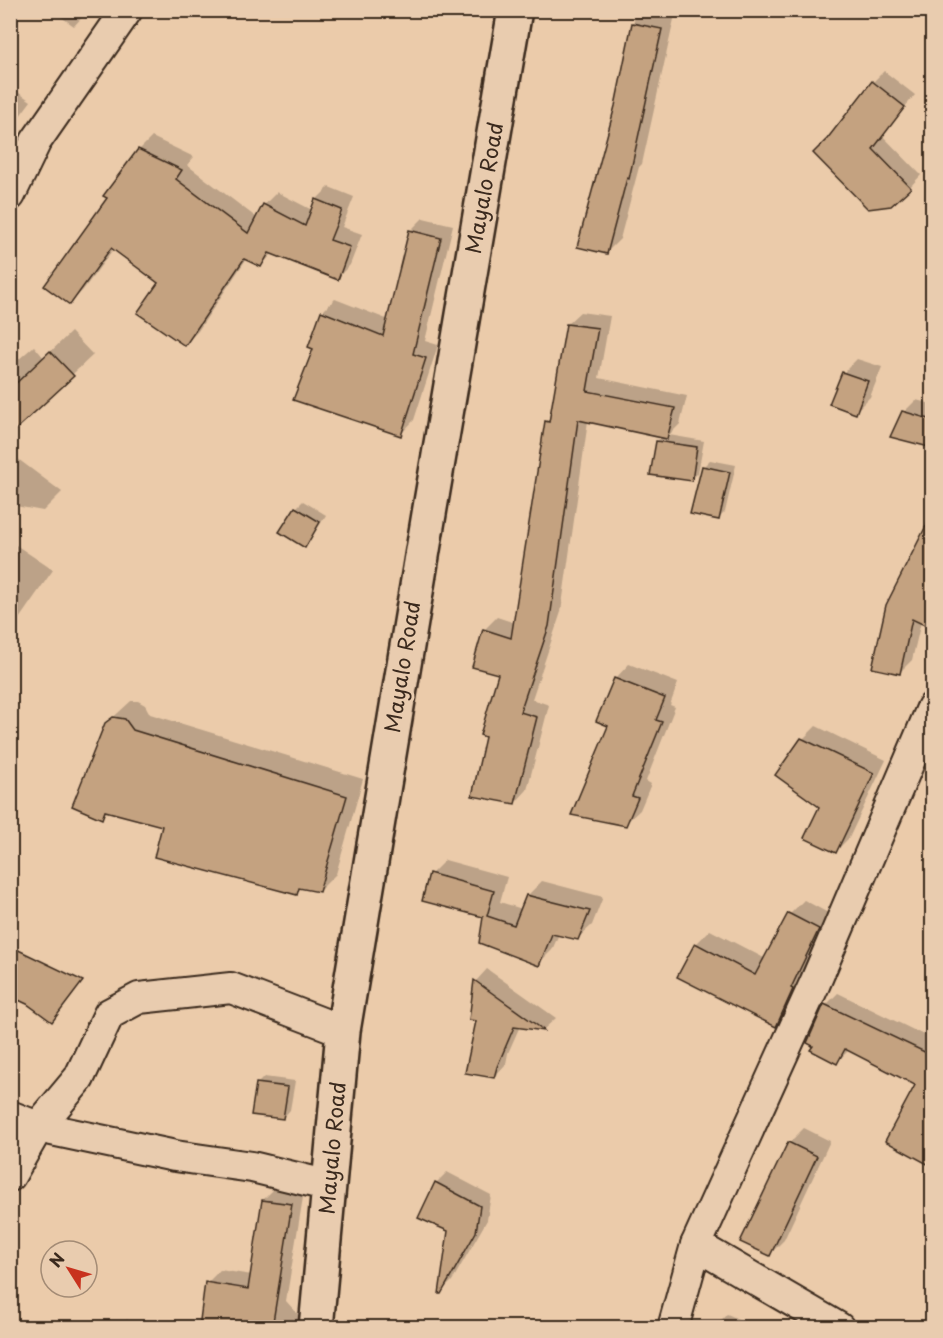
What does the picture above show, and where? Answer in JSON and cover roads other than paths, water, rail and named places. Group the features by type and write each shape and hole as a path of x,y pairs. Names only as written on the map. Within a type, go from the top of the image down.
{"street":[{"path":"10,195 36,141 127,10"},
{"name":"Mayalo Road","path":"316,1328 344,1031 515,10"},
{"path":"674,1328 696,1245 815,983 933,708"},
{"path":"10,1176 38,1127 79,1078 109,1014 139,998 231,988 344,1031"},
{"path":"10,1116 38,1127 175,1156 252,1167 330,1186"},
{"path":"696,1245 839,1328"}]}
